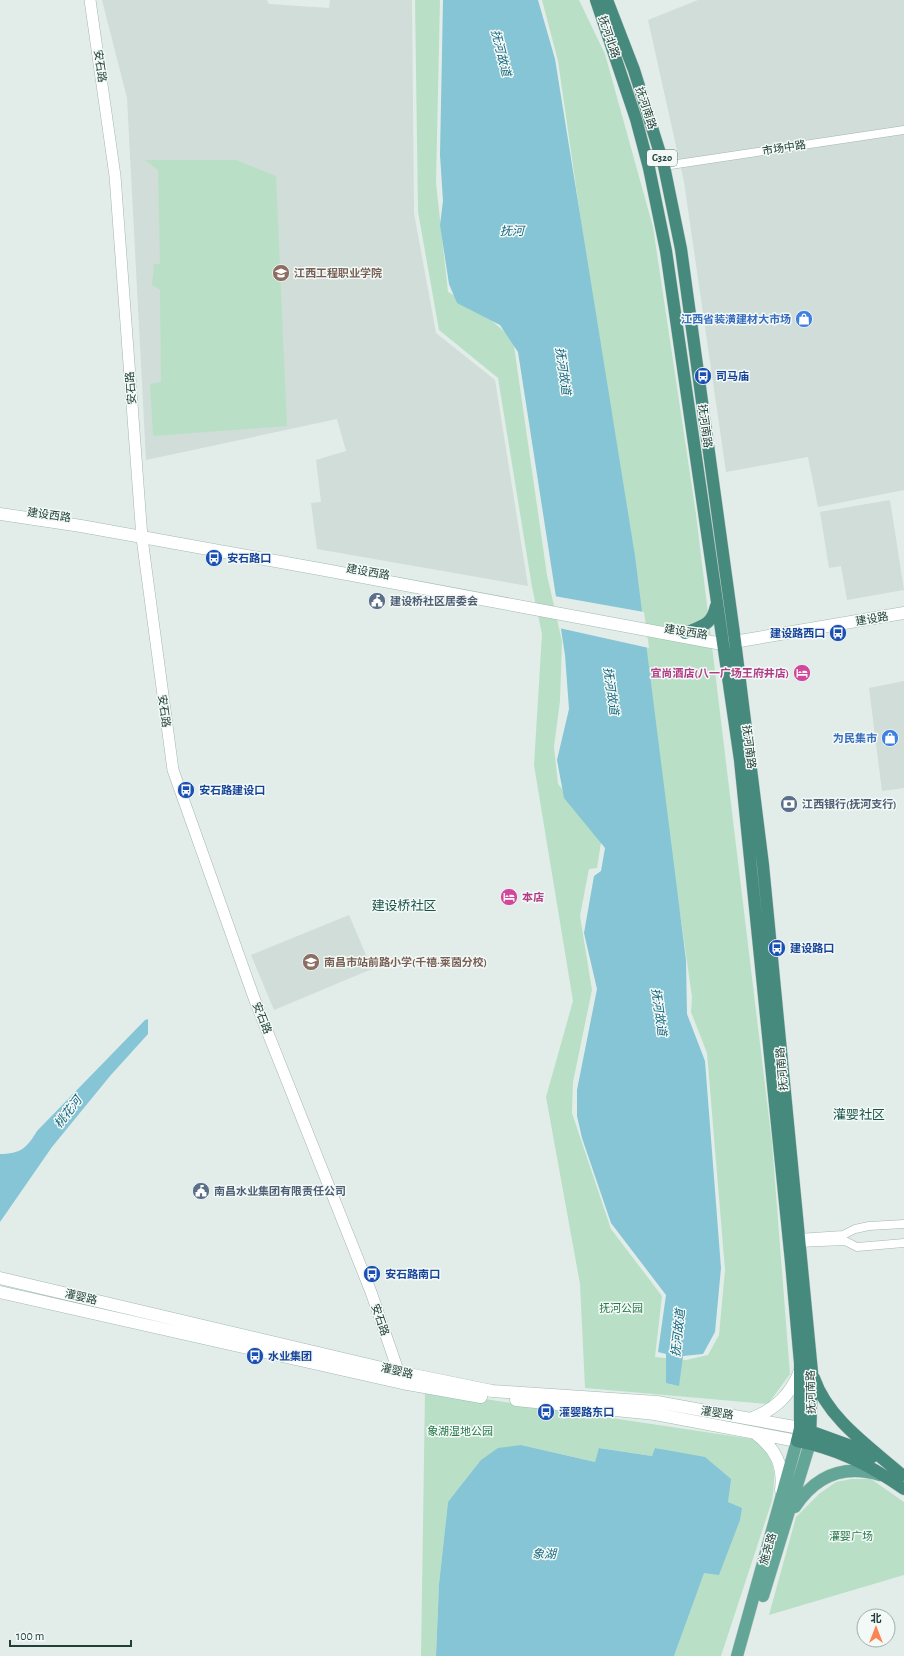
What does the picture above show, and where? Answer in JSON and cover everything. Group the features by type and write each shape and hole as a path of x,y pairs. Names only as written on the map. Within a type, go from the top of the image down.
{"highway":[{"name":"抚河北路","path":"596,0 628,71"},
{"name":"抚河北路","path":"607,0 628,71"},
{"name":"抚河南路","path":"628,71 664,166 681,249 735,639 763,865 798,1241 812,1372 811,1438"},
{"name":"抚河南路","path":"628,71 666,251 740,768 791,1262 800,1371 800,1428 797,1441 811,1438 862,1450 903,1476"},
{"path":"684,635 706,624 714,617 717,604"},
{"path":"812,1372 816,1386 829,1407 862,1441 903,1476"},
{"name":"抚河南路","path":"800,1428 811,1438 858,1460 889,1478 904,1489"}],"main road":[{"name":"建设西路","path":"0,508 82,520 142,535"},
{"name":"建设西路","path":"0,514 142,535 516,602 684,635 722,641 735,639"},
{"name":"建设路","path":"735,639 904,613"},
{"name":"灌婴路","path":"0,1278 490,1398 655,1414 797,1441"},
{"name":"灌婴路","path":"0,1292 400,1377 492,1391 657,1402 800,1428"},
{"path":"750,1418 773,1409 784,1399 793,1387 800,1371"},
{"path":"753,1432 766,1442 777,1457 781,1475 783,1515"},
{"name":"施尧路","path":"737,1656 783,1515 811,1438"},
{"name":"施尧路","path":"745,1656 783,1515 797,1441"},
{"path":"783,1515 825,1477 840,1471 870,1472 889,1478"}],"street":[{"name":"安石路","path":"90,0 115,176 142,535 173,770 254,998 371,1292 400,1377"},
{"name":"市场中路","path":"664,166 904,130"},
{"path":"798,1241 843,1235 855,1229 870,1226 904,1224"},
{"path":"798,1241 845,1241 857,1247 904,1243"}],"shaded area":[{"name":"江西工程职业学院","path":"102,0 267,0 269,4 329,8 330,0 412,0 414,213 436,333 495,380 528,586 317,549 311,503 321,502 316,460 346,451 337,419 146,460 127,98"},
{"name":"江西省装潢建材大市场","path":"698,0 904,0 904,490 818,507 808,457 726,472 684,182 648,20"},
{"path":"890,500 904,590 847,600 841,566 829,568 820,512"},
{"name":"为民集市","path":"904,681 904,788 882,791 869,688"},
{"name":"南昌市站前路小学(千禧·莱茵分校)","path":"349,915 372,969 274,1010 251,955"}],"green space":[{"name":"抚河公园","path":"415,0 440,0 436,183 448,292 476,307 513,339 547,575 562,641 560,701 554,747 558,784 602,837 597,868 589,869 580,916 592,990 573,1082 572,1113 611,1229 662,1296 655,1357 686,1360 708,1355 719,1335 725,1270 707,1053 691,1012 692,997 558,61 542,0 579,0 605,54 653,227 696,514 772,1143 790,1374 768,1404 585,1388 580,1284 546,1097 573,1001 534,765 542,634 532,587 498,378 439,330 418,212"},
{"path":"145,160 236,160 276,176 287,426 153,436 150,384 161,382 160,290 152,285 154,264 160,264 158,170"},
{"name":"象湖湿地公园","path":"425,1390 752,1439 760,1446 766,1452 773,1466 774,1481 772,1501 721,1656 674,1656 728,1502 672,1452 656,1448 652,1456 600,1448 595,1462 521,1445 448,1502 439,1584 436,1656 421,1656"},
{"name":"灌婴广场","path":"851,1479 871,1479 904,1502 904,1575 769,1615 796,1517 819,1494 836,1482"}],"water":[{"name":"抚河","path":"443,0 538,0 555,59 635,556 686,960 687,1014 705,1061 721,1268 715,1332 703,1354 683,1356 679,1386 666,1383 666,1354 658,1352 666,1295 611,1223 582,1138 577,1116 577,1090 597,989 584,933 594,876 601,871 605,848 564,798 557,760 569,709 565,655 518,352 500,325 457,303 449,284 440,225 443,201 440,155"},
{"name":"桃花河","path":"148,1019 148,1034 110,1076 52,1147 0,1222 0,1154 13,1153 26,1146 37,1131 145,1020"},
{"name":"象湖","path":"521,1445 595,1462 599,1448 652,1456 655,1448 705,1457 731,1479 728,1502 742,1508 740,1520 719,1575 704,1573 674,1656 436,1656 439,1584 448,1502 481,1460 498,1448"}],"pier":[{"path":"554,596 644,612 649,648 559,628"}],"place":[{"name":"江西工程职业学院","path":"281,273"},
{"name":"江西省装潢建材大市场","path":"804,319"},
{"name":"司马庙","path":"703,376"},
{"name":"安石路口","path":"214,558"},
{"name":"建设桥社区居委会","path":"377,601"},
{"name":"建设路西口","path":"838,633"},
{"name":"宜尚酒店(八一广场王府井店)","path":"802,673"},
{"name":"为民集市","path":"890,738"},
{"name":"安石路建设口","path":"186,790"},
{"name":"江西银行(抚河支行)","path":"789,804"},
{"name":"本店","path":"509,897"},
{"name":"建设路口","path":"777,948"},
{"name":"南昌市站前路小学(千禧·莱茵分校)","path":"311,962"},
{"name":"南昌水业集团有限责任公司","path":"201,1191"},
{"name":"安石路南口","path":"372,1274"},
{"name":"水业集团","path":"255,1356"},
{"name":"灌婴路东口","path":"546,1412"}],"district":[{"name":"建设桥社区","path":"404,906"},
{"name":"灌婴社区","path":"859,1115"}],"water label":[{"name":"抚河故道","path":"501,53"},
{"name":"抚河故道","path":"563,371"},
{"name":"抚河故道","path":"611,691"},
{"name":"抚河故道","path":"659,1012"},
{"name":"抚河故道","path":"678,1333"}]}
